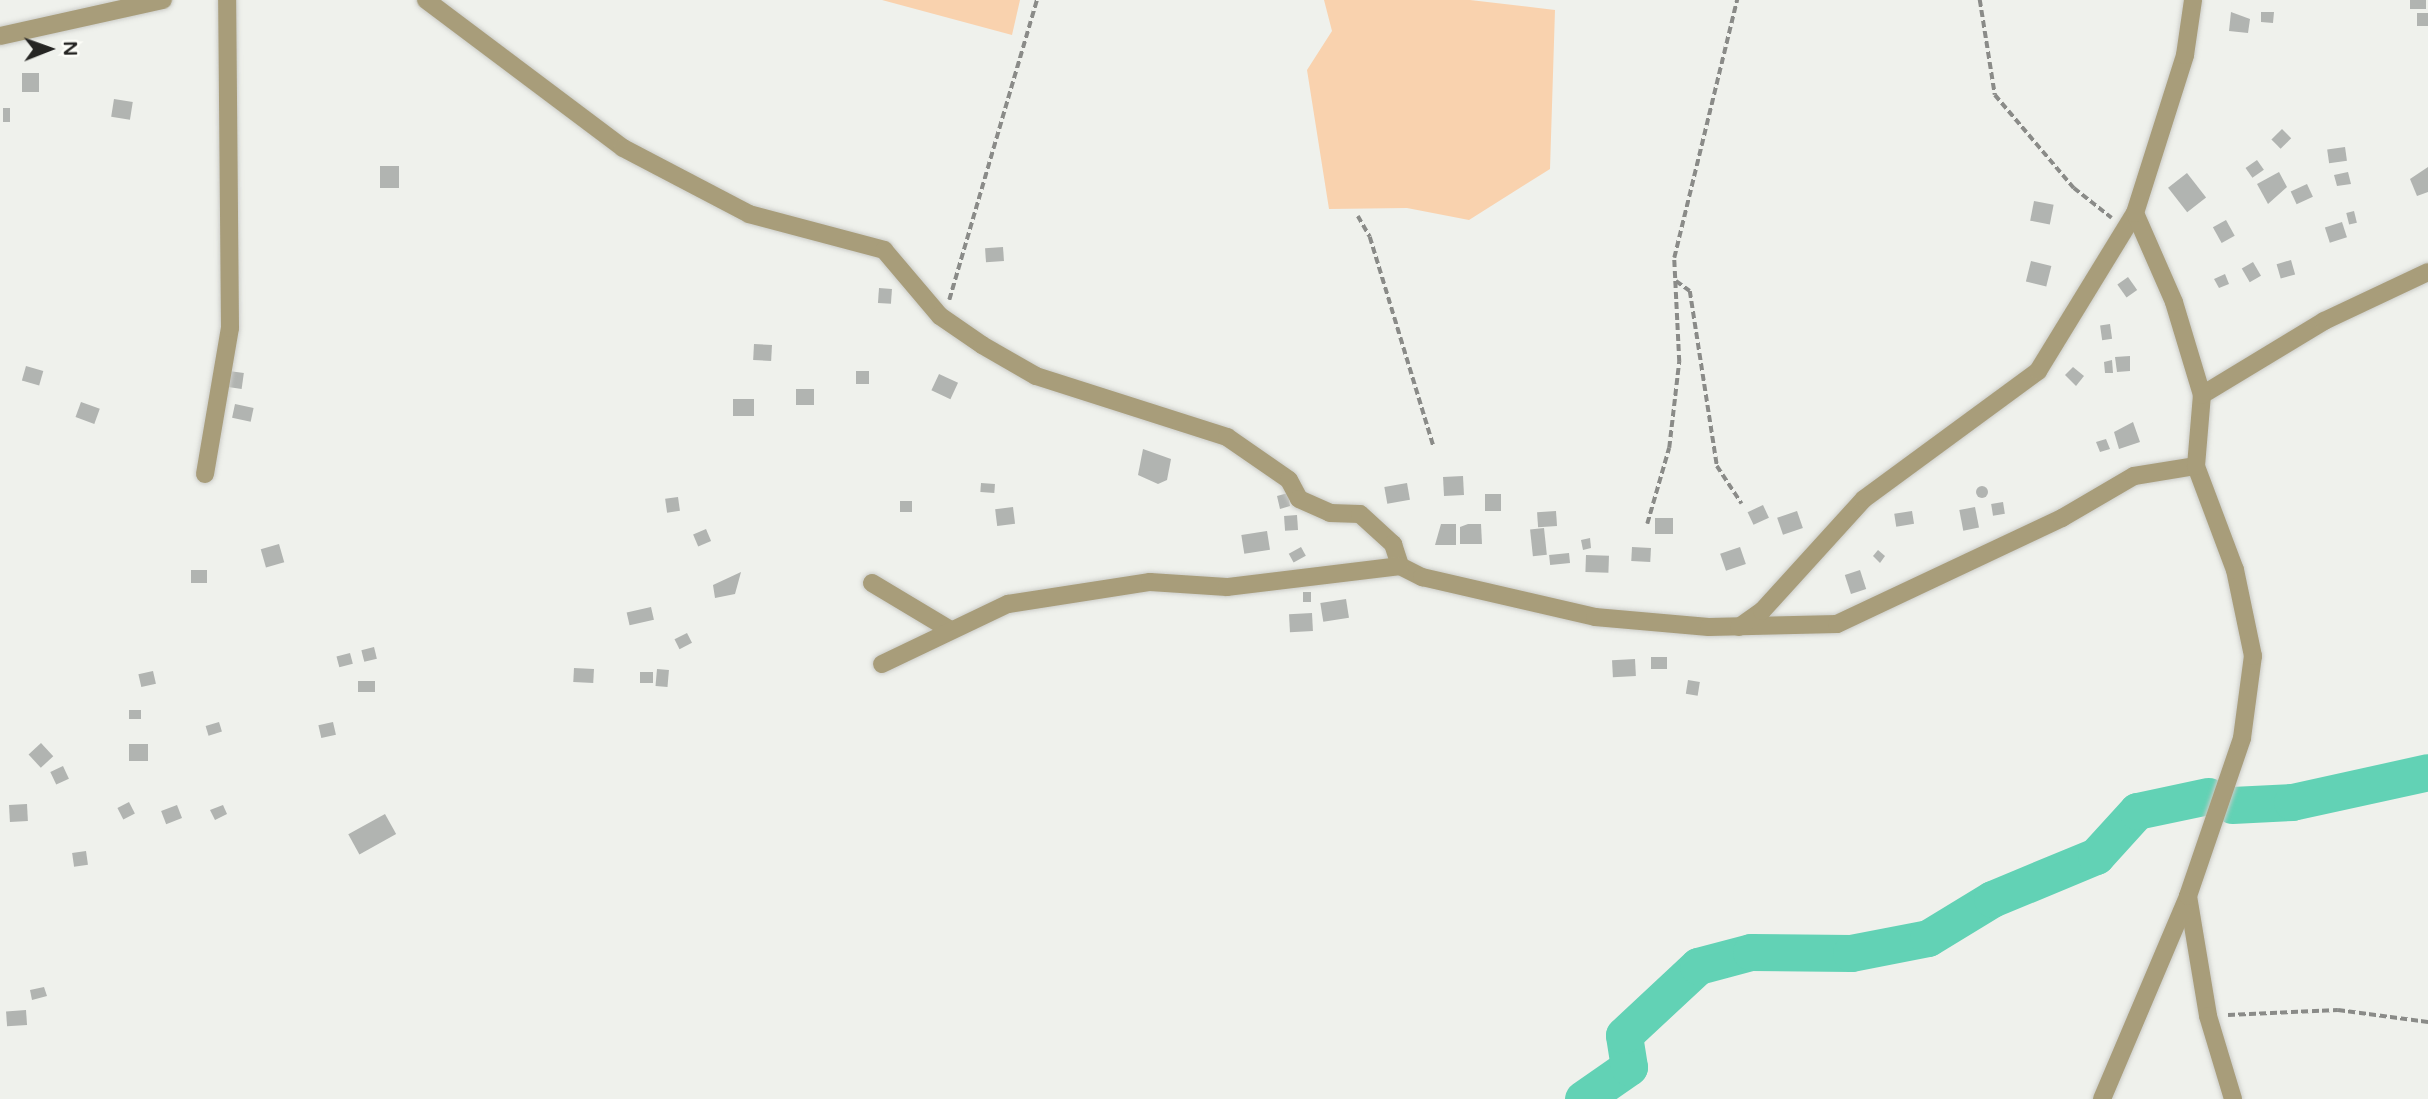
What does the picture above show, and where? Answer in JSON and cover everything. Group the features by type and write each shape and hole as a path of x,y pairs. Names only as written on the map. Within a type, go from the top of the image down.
{"street":[{"path":"0,36 163,0"},
{"path":"205,474 230,328 227,0"},
{"path":"426,0 623,148 749,214 884,250 940,316 1036,376 1227,437 1289,481 1299,499 1330,513 1360,514 1393,544 1399,566"},
{"path":"1739,627 1762,611 1864,499 2039,370 2135,213 2185,55 2193,0"},
{"path":"2102,1099 2188,896 2242,738 2253,656 2235,570 2196,466 2202,395 2174,302 2135,213"},
{"path":"2202,395 2324,321 2428,272"},
{"path":"882,664 897,662 950,629 1008,604 1150,582 1227,587 1399,566 1595,617 1739,627 1837,624 2062,518 2134,476 2196,466"},
{"path":"872,583 950,629"},
{"path":"2188,896 2208,1016 2233,1099"}],"path":[{"path":"940,316 953,292 1037,0"},
{"path":"1647,523 1669,448 1679,362 1674,258 1737,0"},
{"path":"1980,0 1995,95 2088,201 2116,221 2135,213"},
{"path":"1358,216 1370,237 1434,448"},
{"path":"1676,281 1690,290 1717,466 1742,504"},
{"path":"2208,1016 2338,1010 2428,1022"}],"shaded area":[{"path":"882,0 1020,0 1012,35"},
{"path":"1324,0 1470,0 1555,10 1550,169 1469,220 1407,208 1329,209 1307,70 1332,31"}],"building":[{"path":"2410,0 2426,0 2426,9 2410,9"},
{"path":"2231,12 2250,19 2248,33 2229,31"},
{"path":"2261,12 2274,12 2273,23 2261,22"},
{"path":"2417,13 2428,13 2428,26 2417,26"},
{"path":"22,73 39,73 39,92 22,92"},
{"path":"114,99 133,102 130,120 111,117"},
{"path":"3,108 10,108 10,122 3,122"},
{"path":"2282,129 2291,138 2281,149 2271,140"},
{"path":"2345,147 2347,161 2329,163 2327,150"},
{"path":"2257,160 2264,170 2252,178 2246,168"},
{"path":"380,166 399,166 399,188 380,188"},
{"path":"2428,167 2428,192 2417,196 2410,179"},
{"path":"2279,172 2287,187 2268,204 2257,184"},
{"path":"2348,172 2351,184 2337,186 2334,175"},
{"path":"2187,173 2206,197 2187,212 2168,188"},
{"path":"2307,184 2313,197 2297,204 2291,192"},
{"path":"2034,201 2054,205 2050,224 2030,221"},
{"path":"2354,211 2357,223 2349,225 2346,213"},
{"path":"2226,220 2235,236 2222,243 2213,227"},
{"path":"2342,222 2347,237 2330,243 2325,228"},
{"path":"1003,247 1004,261 986,262 985,248"},
{"path":"2291,260 2295,274 2281,279 2277,264"},
{"path":"2031,261 2051,266 2046,286 2026,281"},
{"path":"2253,262 2261,276 2250,282 2242,269"},
{"path":"2225,274 2229,284 2219,288 2214,279"},
{"path":"2128,277 2137,290 2127,298 2117,284"},
{"path":"879,288 892,289 891,304 878,303"},
{"path":"2110,324 2112,339 2102,340 2100,325"},
{"path":"754,344 772,345 771,361 753,360"},
{"path":"2130,356 2130,371 2117,372 2115,357"},
{"path":"2112,360 2113,373 2105,373 2104,362"},
{"path":"26,366 43,371 39,385 22,380"},
{"path":"2073,367 2084,376 2076,386 2065,375"},
{"path":"229,371 244,373 242,389 227,387"},
{"path":"856,371 869,371 869,384 856,384"},
{"path":"939,374 958,383 950,399 931,390"},
{"path":"796,389 814,389 814,405 796,405"},
{"path":"733,399 754,399 754,416 733,416"},
{"path":"81,402 100,409 94,424 76,417"},
{"path":"235,404 254,408 251,422 232,418"},
{"path":"2133,422 2140,442 2119,449 2114,432"},
{"path":"2106,439 2110,449 2100,452 2096,442"},
{"path":"1143,449 1171,459 1167,480 1158,484 1138,475"},
{"path":"1463,476 1464,495 1444,496 1443,477"},
{"path":"981,483 995,484 994,493 980,492"},
{"path":"1407,483 1410,500 1387,504 1384,487"},
{"path":"1982,486 1988,492 1982,498 1976,492"},
{"path":"1288,493 1290,506 1280,509 1277,496"},
{"path":"1485,494 1501,494 1501,511 1485,511"},
{"path":"678,497 680,511 667,513 665,499"},
{"path":"900,501 912,501 912,512 900,512"},
{"path":"2003,502 2005,514 1993,516 1991,504"},
{"path":"1763,505 1769,518 1754,525 1748,512"},
{"path":"1013,507 1015,524 997,526 995,509"},
{"path":"1975,507 1979,528 1963,531 1959,510"},
{"path":"1556,511 1557,526 1538,527 1537,512"},
{"path":"1797,511 1803,528 1783,535 1777,518"},
{"path":"1912,511 1914,524 1896,527 1894,514"},
{"path":"1297,515 1298,530 1285,531 1284,516"},
{"path":"1655,518 1673,518 1673,534 1655,534"},
{"path":"1441,524 1456,524 1456,545 1435,545"},
{"path":"1481,524 1482,544 1460,544 1460,527"},
{"path":"1544,528 1547,555 1533,556 1530,529"},
{"path":"706,529 711,541 698,546 693,534"},
{"path":"1267,531 1270,550 1244,554 1241,535"},
{"path":"1590,538 1591,548 1583,550 1581,540"},
{"path":"279,544 284,562 266,568 261,549"},
{"path":"1301,547 1306,556 1294,563 1289,554"},
{"path":"1632,547 1651,548 1650,562 1631,561"},
{"path":"1740,547 1746,564 1726,571 1720,554"},
{"path":"1878,550 1885,556 1880,563 1873,556"},
{"path":"1569,553 1570,563 1550,565 1549,555"},
{"path":"1586,555 1609,556 1608,573 1585,572"},
{"path":"191,570 207,570 207,583 191,583"},
{"path":"1860,570 1866,589 1851,594 1845,575"},
{"path":"741,572 735,594 715,598 713,585"},
{"path":"1303,592 1311,592 1311,602 1303,602"},
{"path":"1346,599 1349,618 1323,622 1320,603"},
{"path":"651,607 654,620 630,625 627,613"},
{"path":"1312,613 1313,631 1290,632 1289,614"},
{"path":"687,633 692,643 680,649 675,639"},
{"path":"374,647 377,659 364,662 361,650"},
{"path":"350,653 353,664 339,667 336,657"},
{"path":"1651,657 1667,657 1667,669 1651,669"},
{"path":"1635,659 1636,676 1613,677 1612,660"},
{"path":"574,668 594,669 593,683 573,682"},
{"path":"657,669 669,670 667,687 656,686"},
{"path":"153,671 156,684 141,687 138,674"},
{"path":"640,672 653,672 653,683 640,683"},
{"path":"1688,680 1700,682 1698,696 1686,694"},
{"path":"358,681 375,681 375,692 358,692"},
{"path":"129,710 141,710 141,719 129,719"},
{"path":"219,722 222,732 209,736 206,726"},
{"path":"333,722 336,735 321,738 318,725"},
{"path":"41,743 53,756 41,768 29,755"},
{"path":"129,744 148,744 148,761 129,761"},
{"path":"63,766 69,779 56,785 50,772"},
{"path":"129,802 135,814 123,819 117,808"},
{"path":"27,804 28,821 10,822 9,805"},
{"path":"177,805 182,818 166,824 161,811"},
{"path":"223,805 227,814 215,820 210,810"},
{"path":"385,814 396,834 359,854 348,834"},
{"path":"86,851 88,865 74,867 72,853"},
{"path":"44,987 47,996 32,1000 30,990"},
{"path":"26,1010 27,1025 7,1026 6,1011"}],"waterway":[{"path":"2232,805 2292,802 2428,772"},
{"path":"1583,1099 1629,1067 1624,1035 1698,966 1751,952 1851,953 1928,938 1992,899 2096,856 2137,811 2208,796"}]}
